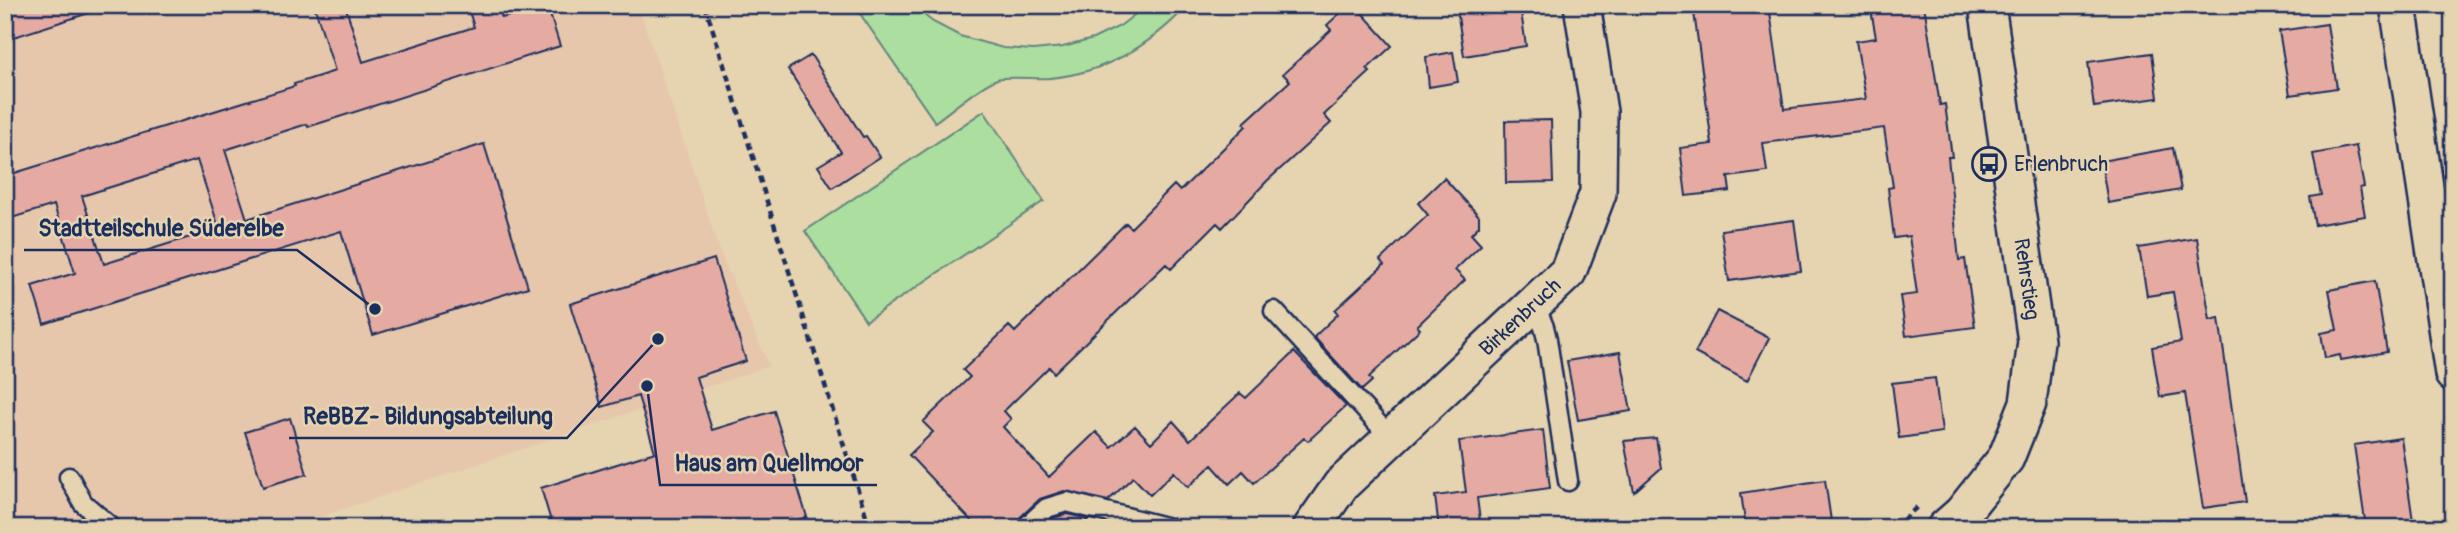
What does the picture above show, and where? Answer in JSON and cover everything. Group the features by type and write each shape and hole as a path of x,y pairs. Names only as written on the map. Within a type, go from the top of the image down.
{"street":[{"name":"Birkenbruch","path":"1311,528 1341,485 1568,272 1598,192 1599,112 1582,5"},
{"name":"Rehrstieg","path":"1945,528 1962,513 2006,458 2028,403 2036,341 1987,5"},
{"path":"2398,5 2453,374"}],"lane":[{"path":"1534,303 1547,339 1568,481"},
{"path":"1274,311 1391,438"},
{"path":"69,477 83,503 112,528"},
{"path":"1025,528 1047,508 1067,502 1169,528"}],"path":[{"path":"705,5 870,528"},
{"path":"1894,528 1923,502"}],"shaded area":[{"path":"5,5 638,5 720,252 769,366 287,528 5,528"}],"green space":[{"path":"854,5 911,5 933,22 960,36 1003,48 1033,50 1063,47 1093,39 1120,26 1147,5 1188,5 1159,33 1126,55 1070,75 997,79 935,122"},
{"path":"984,111 1044,201 866,321 805,231"}],"building":[{"path":"5,5 94,5 95,11 5,40"},
{"path":"314,5 345,5 363,62 474,27 467,5 498,5 502,18 547,5 560,46 308,127 307,124 225,150 247,219 484,144 528,287 373,335 341,231 44,324 32,286 75,273 54,205 5,220 5,176 295,86 294,84 335,71","holes":["197,160 219,228 104,264 82,196"]},
{"path":"1349,5 1355,5 1392,46 1367,69 1370,72 1324,115 1331,123 1267,181 1222,228 1217,223 1171,269 1166,264 1054,373 1049,367 1004,411 1011,419 1003,427 1049,477 1096,432 1111,447 1135,426 1151,443 1173,421 1190,440 1240,393 1246,398 1294,352 1346,406 1308,441 1304,438 1254,483 1243,471 1229,484 1212,465 1188,487 1174,472 1150,495 1133,477 1108,501 1064,491 1040,499 1017,520 1014,528 978,528 909,455 933,432 923,422 970,377 963,370 1009,326 1015,332 1126,223 1131,228 1174,185 1180,191 1246,126 1244,123 1290,81 1283,74 1331,30 1327,25"},
{"path":"1490,5 1520,5 1526,46 1464,56 1457,10"},
{"path":"1693,5 1769,5 1784,109 1866,99 1856,41 1876,38 1871,10 1900,5 1924,5 1940,105 1945,104 1952,157 1948,157 1959,260 1965,259 1975,327 1906,336 1900,296 1917,294 1909,236 1894,238 1888,188 1893,187 1884,128 1763,143 1767,172 1728,177 1730,191 1686,196 1680,148 1712,144"},
{"path":"2327,24 2337,88 2290,95 2279,31"},
{"path":"1453,52 1458,82 1429,87 1426,57"},
{"path":"2152,53 2158,98 2094,107 2088,62"},
{"path":"811,55 863,137 866,136 880,157 832,188 818,166 841,152 788,69"},
{"path":"1551,120 1553,182 1506,183 1505,121"},
{"path":"2356,146 2364,187 2360,188 2365,216 2315,225 2310,197 2321,195 2313,154"},
{"path":"2173,148 2181,190 2108,203 2101,161"},
{"path":"1444,178 1479,216 1479,226 1471,234 1481,245 1455,270 1465,280 1417,326 1420,329 1369,377 1372,381 1362,390 1314,337 1338,314 1335,310 1384,265 1380,260 1428,215 1418,203"},
{"path":"1794,220 1801,271 1729,281 1721,230"},
{"path":"2197,238 2210,320 2219,318 2245,502 2203,508 2185,393 2160,397 2152,347 2181,342 2173,292 2147,296 2139,248"},
{"path":"714,259 746,361 696,377 712,430 774,411 807,517 773,528 553,528 541,488 655,452 638,396 602,407 570,304"},
{"path":"2375,281 2387,352 2341,360 2340,355 2325,358 2321,333 2337,330 2329,290"},
{"path":"1717,311 1769,338 1747,381 1695,353"},
{"path":"1620,352 1631,411 1578,420 1567,361"},
{"path":"1935,378 1942,432 1899,438 1892,383"},
{"path":"290,418 307,474 263,487 245,432"},
{"path":"1543,430 1550,488 1477,498 1481,528 1439,528 1435,496 1466,492 1459,441"},
{"path":"1656,438 1661,468 1634,492 1624,441"},
{"path":"2401,438 2414,528 2366,528 2354,445"},
{"path":"1825,480 1832,528 1746,528 1741,493"},
{"path":"1067,514 1088,519 1080,528 1042,528 1053,518"}],"place":[{"name":"Erlenbruch","path":"1989,164"},
{"name":"Stadtteilschule Süderelbe","path":"375,309"},
{"name":"ReBBZ- Bildungsabteilung","path":"658,339"},
{"name":"Haus am Quellmoor","path":"647,386"}]}
